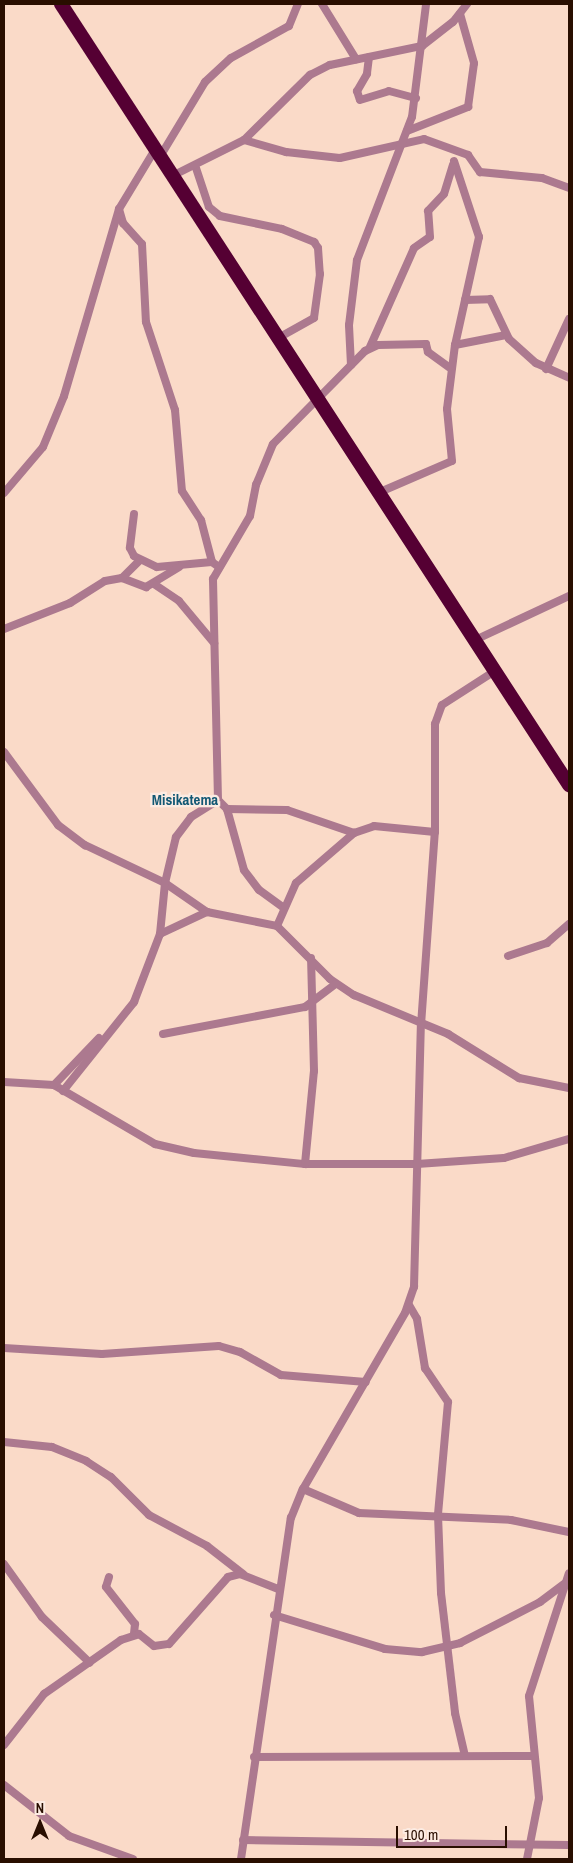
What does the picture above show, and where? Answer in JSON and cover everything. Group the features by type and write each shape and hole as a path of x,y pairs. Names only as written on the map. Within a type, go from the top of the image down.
{"highway":[{"path":"61,4 569,785"}],"street":[{"path":"4,493 43,447 61,405 119,209 205,82 231,58 289,26 298,4"},
{"path":"322,4 356,59"},
{"path":"351,365 348,333 357,260 401,142 407,131 416,98 426,4"},
{"path":"174,175 196,168 244,140 310,75 356,59 422,46 460,14 467,4"},
{"path":"407,131 468,107 474,63 460,14"},
{"path":"369,57 367,74 357,90 360,100 390,91 416,98"},
{"path":"244,140 286,152 340,158 371,154 401,142 430,140 468,156 480,172 542,178 569,188"},
{"path":"284,908 259,890 244,870 227,809 218,800 212,584 215,565 250,516 267,454 370,347 414,248 430,237 428,211 444,194 456,152"},
{"path":"380,492 452,461 449,367 479,237 454,161"},
{"path":"196,168 209,207 220,216 282,229 314,242 318,248 320,274 314,318 278,338"},
{"path":"119,209 123,223 142,244 146,322 175,410 182,491 200,520 215,565"},
{"path":"465,300 490,299 506,335 546,369 569,378"},
{"path":"546,369 569,319"},
{"path":"454,345 506,335"},
{"path":"370,347 426,344 428,352 449,367"},
{"path":"134,514 130,548 140,560 157,567 215,565"},
{"path":"122,578 140,560"},
{"path":"4,629 70,603 105,580 122,578 143,588 154,584 179,567"},
{"path":"154,584 179,601 214,643"},
{"path":"475,640 569,596"},
{"path":"241,1859 274,1615 289,1526 303,1488 366,1382 409,1304 416,1273 421,1025 435,832 437,713 447,701 495,671"},
{"path":"4,752 70,835 165,884 207,912 277,926 335,984 421,1025 448,1034 519,1078 569,1088"},
{"path":"63,1090 134,1002 160,934 165,884 176,837 191,817 218,800"},
{"path":"227,809 287,810 354,833"},
{"path":"277,926 296,883 354,833 374,826 435,832"},
{"path":"160,934 207,912"},
{"path":"508,956 547,943 569,924"},
{"path":"305,1164 314,1004 311,958"},
{"path":"163,1034 314,1004 335,984"},
{"path":"54,1086 109,1031"},
{"path":"4,1082 54,1086 127,1130 166,1148 305,1164 417,1164 504,1158 569,1139"},
{"path":"409,1304 417,1319 426,1368 448,1402 438,1515 447,1647 465,1756"},
{"path":"4,1348 102,1354 218,1346 248,1355 281,1376 366,1382"},
{"path":"4,1442 52,1447 86,1461 111,1477 149,1514 207,1546 245,1575 278,1589"},
{"path":"303,1488 359,1513 438,1515 518,1521 569,1532"},
{"path":"4,1564 42,1617 90,1663"},
{"path":"274,1615 385,1649 422,1652 447,1647 540,1602 564,1584 569,1573"},
{"path":"134,1634 154,1646 169,1644 223,1581 234,1574 245,1575"},
{"path":"109,1577 106,1587 135,1624 134,1634"},
{"path":"527,1859 539,1809 529,1696 567,1600 564,1584"},
{"path":"4,1745 44,1694 134,1634"},
{"path":"254,1757 534,1756"},
{"path":"4,1785 69,1836 133,1859"},
{"path":"243,1840 569,1845"}],"district":[{"name":"Misikatema","path":"185,800"}]}
